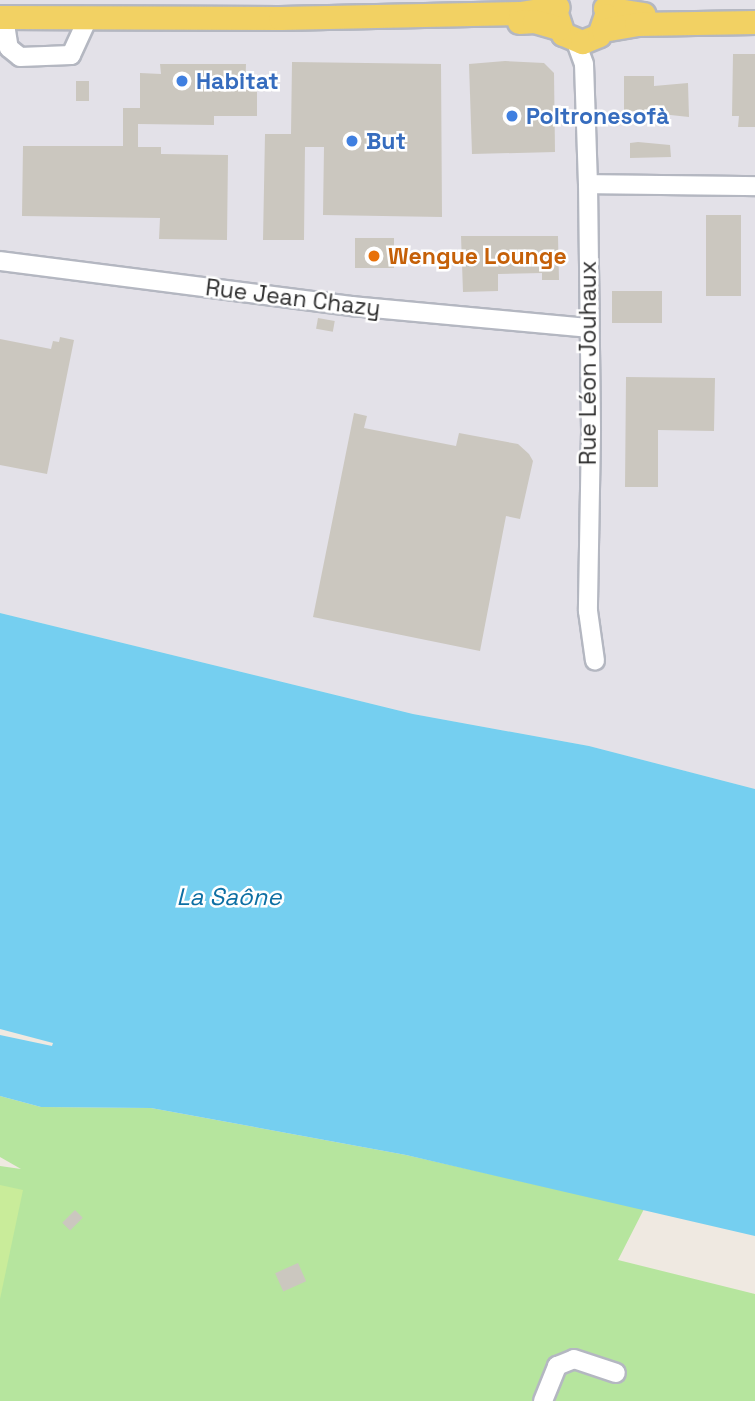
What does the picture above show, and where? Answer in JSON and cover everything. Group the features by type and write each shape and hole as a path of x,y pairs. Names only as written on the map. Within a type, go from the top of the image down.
{"main road":[{"path":"2,18 345,17 520,12 636,24 755,22"},
{"path":"582,19 635,15 755,16"}],"street":[{"path":"2,18 9,48 20,57 71,55 88,18"},
{"name":"Rue Léon Jouhaux","path":"582,19 588,184 587,328 591,399 587,611 595,661"},
{"path":"588,184 755,186"},
{"name":"Rue Jean Chazy","path":"0,261 352,306 587,328"},
{"path":"543,1401 557,1366 574,1359 616,1373"}],"shaded area":[{"path":"0,0 755,0 755,789 589,746 413,714 0,613"}],"green space":[{"path":"0,1096 41,1107 151,1108 406,1155 644,1209 618,1260 755,1294 755,1401 0,1401 0,1166 21,1169 0,1157"},
{"path":"0,1185 23,1190 0,1299"}],"water":[{"name":"La Saône","path":"0,613 413,714 589,746 755,789 755,1236 406,1155 151,1108 41,1107 0,1096"}],"pier":[{"path":"0,1029 53,1043 52,1046 0,1035"}],"building":[{"path":"733,54 755,54 755,127 738,127 739,116 732,116"},
{"path":"505,61 544,63 554,73 555,152 472,154 469,64"},
{"name":"But","path":"292,62 441,64 442,217 323,215 324,147 305,147 304,240 263,240 265,134 291,134"},
{"path":"160,64 246,64 245,90 257,90 257,116 214,116 214,125 138,124 138,147 161,147 161,154 228,155 227,240 159,239 160,218 22,216 23,146 123,146 123,108 140,108 140,73 161,74"},
{"path":"624,76 654,76 654,86 688,83 689,117 624,110"},
{"path":"76,81 89,81 89,101 76,101"},
{"path":"630,143 670,145 671,157 630,158"},
{"path":"706,215 741,215 741,296 706,296"},
{"path":"461,236 558,236 559,280 542,280 542,273 498,274 498,291 463,292"},
{"path":"355,238 394,238 394,268 355,268"},
{"path":"612,291 662,291 662,323 612,323"},
{"path":"318,318 335,321 333,332 316,329"},
{"path":"60,337 74,340 47,474 0,465 0,339 51,349 53,341 59,342"},
{"path":"626,377 715,378 714,431 658,430 658,487 625,487"},
{"path":"354,413 367,416 364,428 456,446 459,433 518,444 533,461 520,519 506,516 480,651 313,617"},
{"path":"75,1210 83,1218 70,1231 62,1223"},
{"path":"298,1263 306,1281 283,1291 275,1273"}],"place":[{"name":"Habitat","path":"182,81"},
{"name":"Poltronesofà","path":"512,116"},
{"name":"But","path":"352,141"},
{"name":"Wengue Lounge","path":"374,256"}]}
